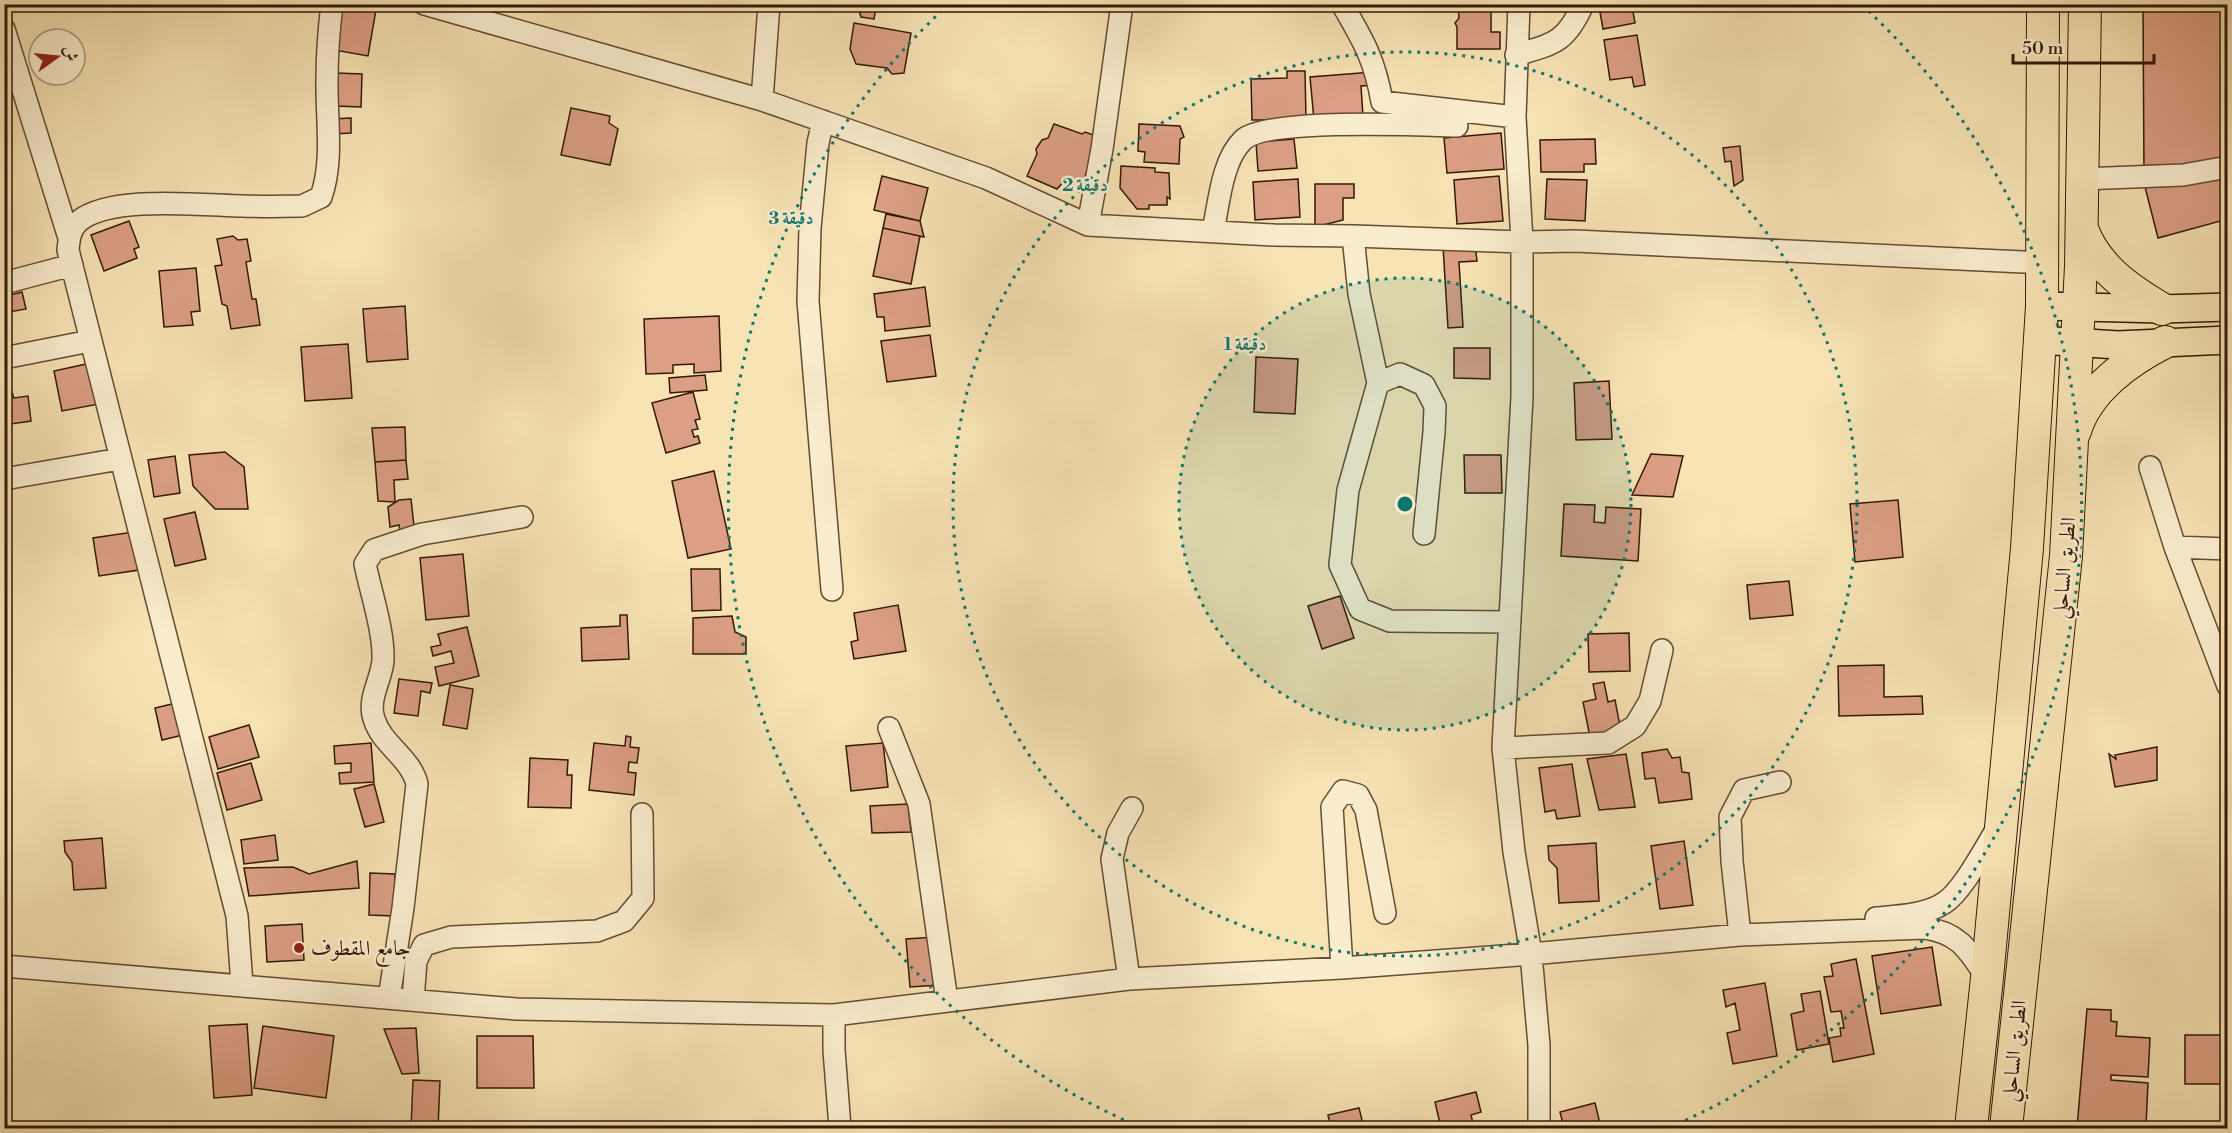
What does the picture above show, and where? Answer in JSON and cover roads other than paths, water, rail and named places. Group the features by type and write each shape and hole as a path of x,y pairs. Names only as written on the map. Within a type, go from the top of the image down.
{"highway":[{"name":"الطريق الساحلي","path":"1971,1128 2027,548 2042,306 2043,4"},
{"name":"الطريق الساحلي","path":"2006,1128 2066,556 2082,228 2085,4"},
{"path":"2082,228 2088,246 2114,275 2162,309"},
{"path":"2073,437 2078,421 2101,389 2131,362 2165,342"}],"main road":[{"path":"2042,306 2162,309 2228,307"},
{"path":"2162,309 2152,319 2151,326 2158,339 2165,342"},
{"path":"2039,340 2118,345 2228,340"}],"street":[{"path":"242,985 237,916 90,341 68,250 69,238 73,227 80,220 93,212 106,209 145,204 303,206 321,197 326,185 328,168 327,77 332,4"},
{"path":"424,4 762,99 986,178 1088,225 1274,235 1522,242 1575,241 2043,263"},
{"path":"762,99 769,4"},
{"path":"1088,225 1102,149 1122,4"},
{"path":"1342,4 1371,57 1382,102 1515,117"},
{"path":"1519,4 1515,117 1522,242 1522,397 1503,748 1514,852 1531,954 1539,1045 1539,1128"},
{"path":"1516,55 1557,43 1576,19 1583,4"},
{"path":"4,29 69,238"},
{"path":"823,121 818,143 810,228 808,301 832,590"},
{"path":"1213,231 1228,160 1244,139 1268,129 1382,123 1457,126"},
{"path":"2082,179 2182,175 2228,167"},
{"path":"1353,236 1359,294 1378,383 1348,490 1340,565 1360,609 1390,621 1510,622"},
{"path":"4,283 72,265"},
{"path":"4,357 90,341"},
{"path":"1378,383 1400,374 1424,385 1435,406 1424,534"},
{"path":"4,478 120,459"},
{"path":"2150,467 2175,548 2228,686"},
{"path":"389,998 403,908 417,784 411,768 392,749 377,728 373,717 374,696 383,661 365,564 374,550 422,534 522,517"},
{"path":"2175,548 2228,549"},
{"path":"1503,748 1608,743 1635,726 1650,700 1662,650"},
{"path":"888,728 919,804 947,1001"},
{"path":"1740,935 1730,817 1744,790 1780,782"},
{"path":"1342,968 1332,807 1343,791 1358,795 1366,810 1385,914"},
{"path":"1129,979 1112,860 1118,833 1132,808"},
{"path":"412,1000 416,962 424,945 451,938 597,931 624,921 643,898 642,814"},
{"path":"1802,931 1836,923 1899,916 1944,903 1956,892 2001,822"},
{"path":"4,966 516,1009 834,1014 1129,979 1342,968 1802,931 1925,928 1945,932 1962,943 1987,978"},
{"path":"834,1014 834,1050 840,1128"}],"place":[{"name":"جامع المقطوف","path":"299,948"}]}
